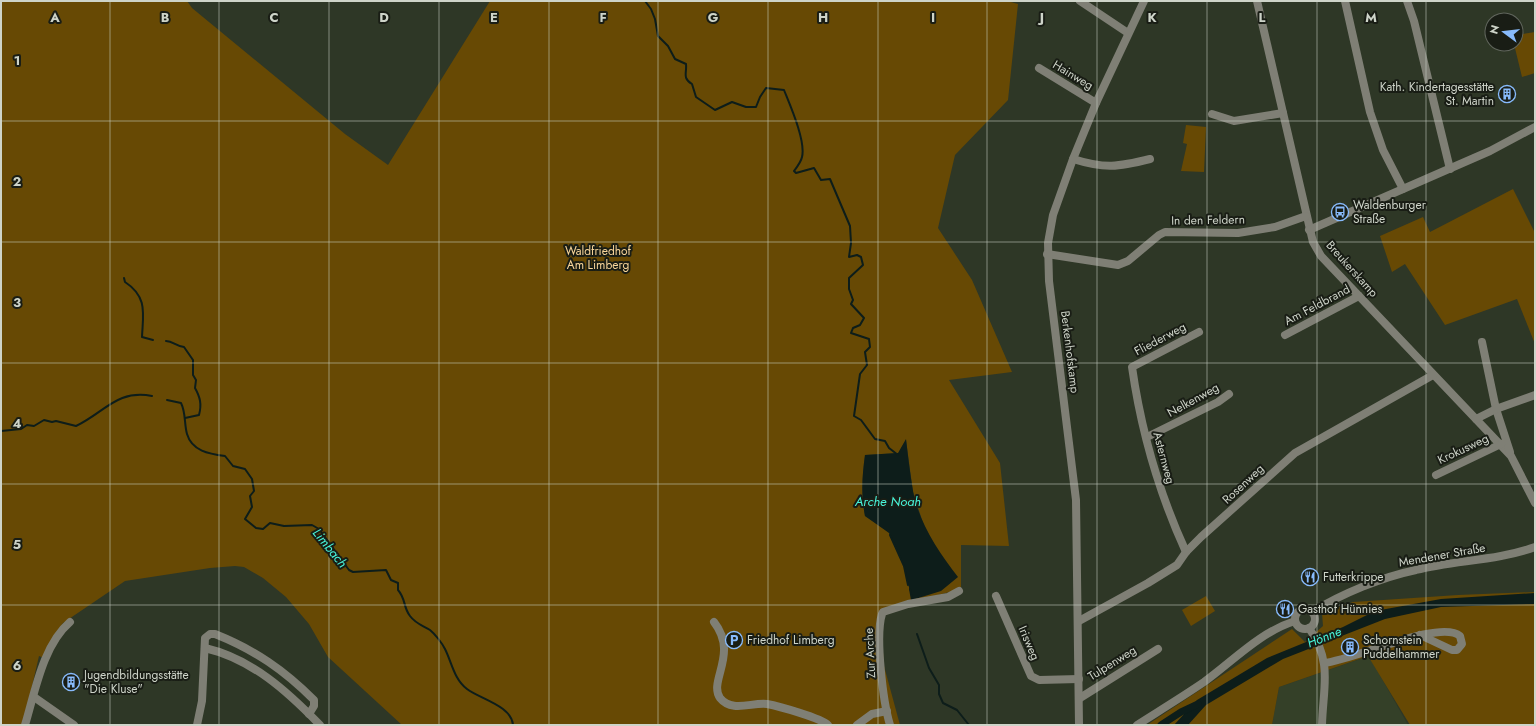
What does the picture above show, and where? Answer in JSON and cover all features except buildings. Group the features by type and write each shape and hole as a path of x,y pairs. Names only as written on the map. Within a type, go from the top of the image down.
{"street":[{"path":"1080,1 1128,33"},
{"name":"Berkenhofskamp","path":"1079,725 1079,621 1076,500 1055,336 1047,254 1053,216 1073,159 1096,103 1144,1"},
{"name":"Breukerskamp","path":"1257,1 1313,242 1322,256 1359,296 1511,456"},
{"path":"1345,1 1370,112 1383,150 1403,189"},
{"path":"1407,1 1414,21 1450,169"},
{"name":"Hainweg","path":"1039,68 1096,103"},
{"path":"1212,114 1234,121 1283,113"},
{"path":"1309,230 1490,151 1535,127"},
{"path":"1073,159 1089,164 1112,167 1150,159"},
{"name":"In den Feldern","path":"1047,254 1118,265 1128,261 1165,232 1238,233 1275,227 1306,216"},
{"name":"Am Feldbrand","path":"1285,336 1359,296"},
{"name":"Fliederweg","path":"1132,367 1199,332"},
{"name":"Breukerskamp","path":"1482,342 1496,409 1511,456 1535,503"},
{"name":"Asternweg","path":"1132,367 1139,410 1159,488 1186,552"},
{"name":"Rosenweg","path":"1079,621 1148,583 1177,565 1186,552 1295,453 1433,375"},
{"name":"Nelkenweg","path":"1147,437 1218,402 1229,394"},
{"path":"1476,419 1496,409 1535,395"},
{"name":"Krokusweg","path":"1436,475 1501,444"},
{"name":"Mendener Straße","path":"1137,725 1203,682 1265,636 1284,624 1295,621 1296,615 1301,610 1308,610 1312,612 1328,602 1404,573 1432,566 1500,557 1535,547"},
{"name":"Zur Arche","path":"890,725 887,711 879,637 883,612 908,604 948,597 959,591"},
{"name":"Irisweg","path":"996,596 1031,676 1039,680 1079,679"},
{"path":"1310,630 1315,619 1312,612"},
{"path":"1295,621 1302,629 1310,630 1321,647 1325,684 1322,725"},
{"path":"25,725 49,649 61,630 70,622"},
{"path":"714,622 722,634 726,655 718,682 718,693 720,698 734,705 767,704 816,719 828,725"},
{"path":"197,725 202,701 205,638 207,635 216,634 250,649 278,668 314,700 314,706 309,714"},
{"path":"1324,664 1346,660 1420,635"},
{"path":"205,648 219,651 250,665 278,685 320,725"},
{"name":"Tulpenweg","path":"1080,698 1158,649"},
{"path":"34,697 74,725"},
{"path":"857,725 872,714 887,711"}],"shaded area":[{"path":"1369,656 1408,725 1272,725 1279,687"}],"green space":[{"name":"Waldfriedhof Am Limberg","path":"1,1 187,1 192,8 345,134 388,165 490,1 1007,1 1018,4 1008,100 955,155 938,228 972,280 1012,372 949,380 1000,463 1009,546 961,545 961,589 880,610 884,666 900,725 402,725 328,657 309,624 286,597 263,578 244,567 235,566 210,568 125,581 63,623 53,637 44,658 39,656 23,725 1,725","holes":["906,440 913,492 924,526 938,551 912,600 904,566 889,532 865,516 862,486 865,455 899,453"]},
{"path":"1535,32 1535,73 1522,77 1516,52 1524,52 1524,34"},
{"path":"1186,125 1206,127 1204,172 1181,171 1187,144 1183,143"},
{"path":"1513,189 1535,233 1535,344 1517,299 1445,325 1405,264 1392,272 1380,236 1423,217 1430,232"},
{"path":"1535,592 1535,725 1410,725 1368,656 1279,687 1272,725 1147,725 1292,629 1305,642 1323,626 1322,613 1353,602 1458,595"},
{"path":"1206,596 1215,611 1191,626 1182,610"}],"water":[{"name":"Arche Noah","path":"906,439 913,491 920,514 930,536 958,577 941,591 912,600 904,566 889,533 865,516 862,493 865,455 898,453"},
{"name":"Hönne","path":"1535,593 1535,604 1441,607 1385,619 1283,659 1206,705 1188,725 1174,725 1197,700 1267,658 1343,627 1375,611 1441,599"}],"waterway":[{"path":"645,1 651,9 655,19 658,36 668,46 675,59 686,64 686,77 692,84 696,97 715,110 732,102 746,107 756,107 766,88 784,90 797,123 803,150 800,163 794,171 796,173 814,168 821,180 830,179 850,226 851,243 849,257 857,255 861,257 863,265 849,278 849,289 853,300 851,304 864,318 860,325 853,328 851,333 869,339 870,347 865,352 867,365 860,374 854,416 861,420 875,439 885,441 889,448 898,455"},
{"path":"124,278 125,282 138,294 141,300 143,313 142,337 153,340"},
{"path":"166,341 184,347 193,360 193,375 196,380 195,388 200,401 200,411 199,415 185,418"},
{"name":"Limbach","path":"1,431 21,429 27,425 34,426 44,420 52,422 56,421 76,426 120,399 129,396 152,396"},
{"name":"Limbach","path":"167,400 181,403 184,411 189,440 197,448 207,453 225,456 233,466 245,469 252,479 254,491 250,496 252,507 245,519 256,528 263,529 270,523 284,526 312,525 319,529 349,570 353,572 386,570 391,580 398,583 398,590 401,593 406,609 412,619 430,630 436,636 445,649 456,676 463,685 473,693 501,708 511,718 513,725"},
{"path":"890,535 904,566 908,585"},
{"path":"910,589 912,600"},
{"path":"917,634 929,668 939,685 939,694 943,703 957,710 969,725"},
{"path":"1161,725 1181,712 1198,704"}],"place":[{"name":"Kath. Kindertagesstätte St. Martin","path":"1507,94"},
{"name":"Waldenburger Straße","path":"1340,212"},
{"name":"Futterkrippe","path":"1310,577"},
{"name":"Gasthof Hünnies","path":"1285,609"},
{"name":"Friedhof Limberg","path":"734,640"},
{"name":"Schornstein Puddelhammer","path":"1350,647"},
{"name":"Jugendbildungsstätte \"Die Kluse\"","path":"71,682"}]}
